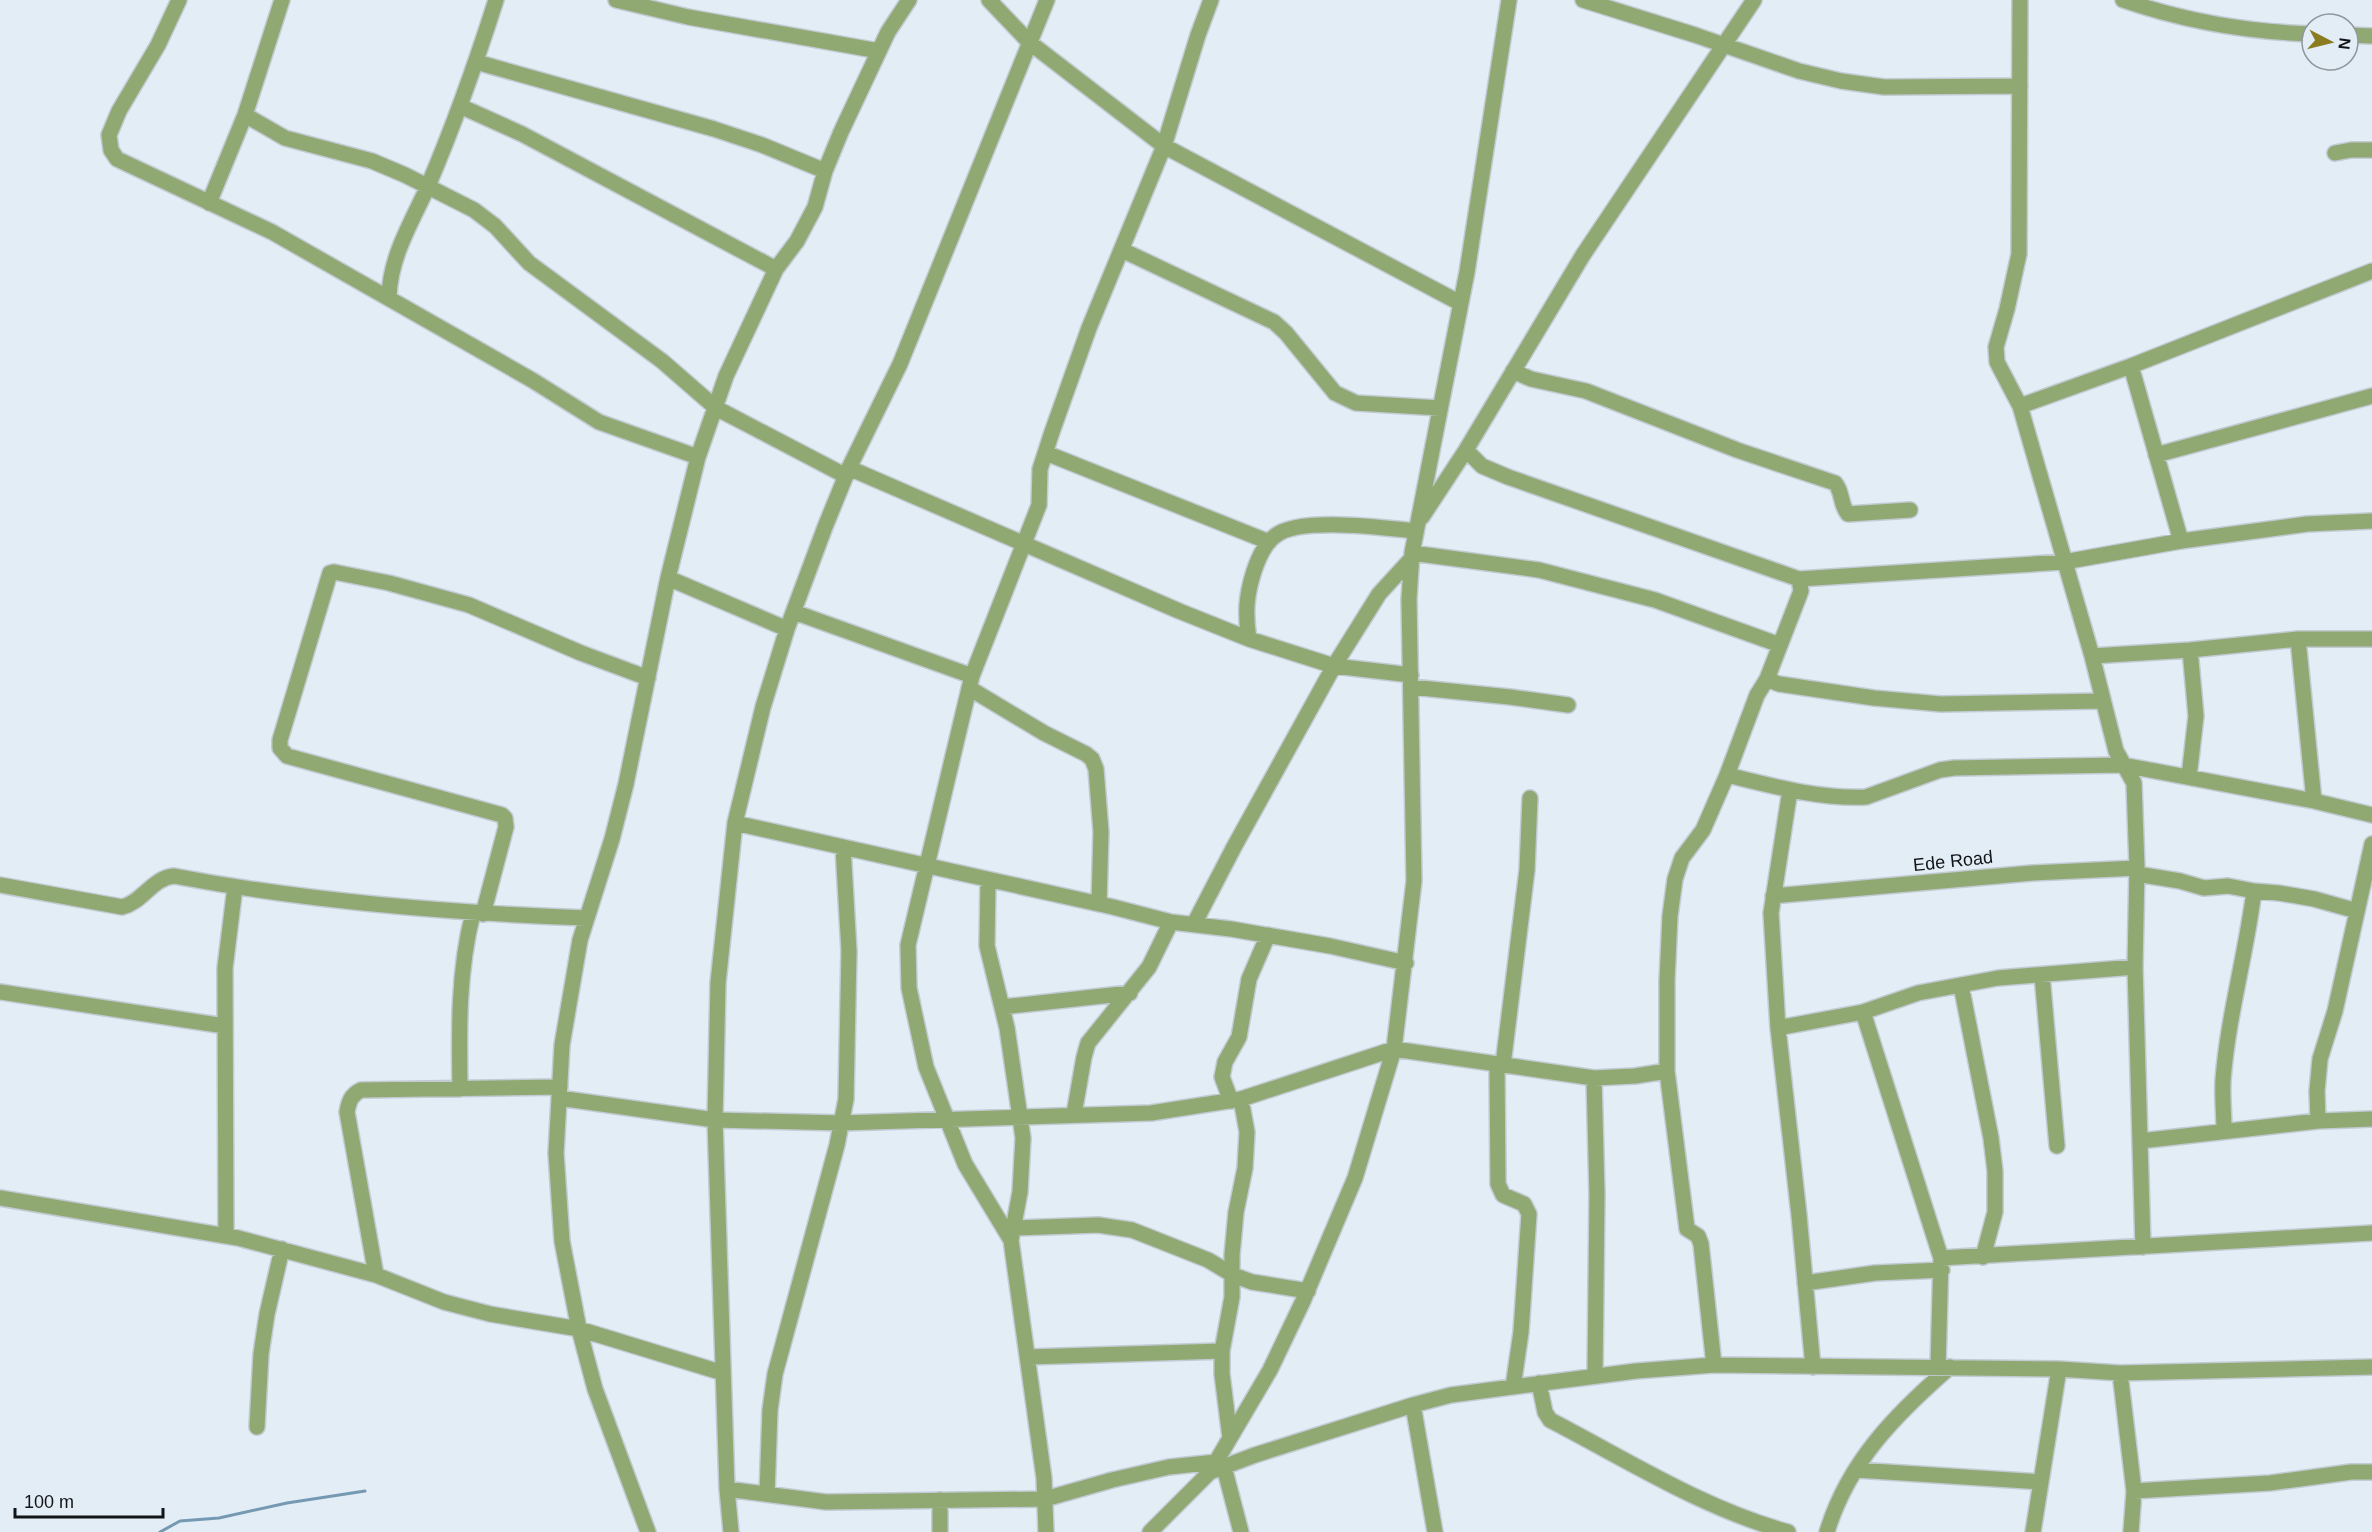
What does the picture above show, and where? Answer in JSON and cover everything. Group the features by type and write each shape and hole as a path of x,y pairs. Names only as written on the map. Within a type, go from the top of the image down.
{"street":[{"path":"180,0 158,45 119,111 110,135 111,150 117,159 272,232 532,380 599,422 698,457"},
{"path":"209,203 245,115 282,0"},
{"path":"389,297 389,278 394,260 428,186 460,106 496,0"},
{"path":"616,0 688,17 879,51"},
{"path":"648,1532 595,1389 579,1329 562,1241 556,1153 562,1046 580,940 612,839 668,578 698,457 726,376 776,269 796,241 815,207 825,171 879,51 888,32 909,0"},
{"path":"989,0 1029,42 1164,146 1460,303"},
{"path":"731,1532 727,1489 715,1120 718,983 735,823 763,707 794,612 848,472 900,364 1047,0"},
{"path":"1012,1234 965,1164 926,1067 909,988 908,945 971,682 1039,505 1040,469 1089,328 1164,146 1211,0"},
{"path":"1150,1532 1216,1467 1230,1438 1270,1370 1308,1291 1355,1178 1395,1049 1414,881 1409,599 1412,556 1460,303 1509,0"},
{"path":"1582,0 1695,35 1799,71 1841,81 1884,87 2020,86"},
{"path":"1416,528 1466,450 1582,255 1754,0"},
{"path":"2020,0 2019,254 1996,347 1997,363 2020,406 2092,656 2115,751 2134,783 2137,871 2135,967 2143,1247"},
{"path":"2122,0 2233,28 2300,33"},
{"path":"476,62 714,129 762,145 825,171"},
{"path":"460,106 522,134 776,269"},
{"path":"245,115 285,138 372,161 474,210 495,226 529,263 662,361 716,408 848,472 1025,543 1179,611 1249,639 1334,666 1411,681 1568,705"},
{"path":"2335,153 2372,150"},
{"path":"1122,250 1274,322 1286,333 1335,393 1343,398 1356,403 1440,408"},
{"path":"2020,406 2131,366 2372,271"},
{"path":"2131,366 2181,541"},
{"path":"1513,370 1531,379 1586,391 1737,450 1835,483 1841,489 1845,510 1848,514 1910,510"},
{"path":"2156,455 2372,396"},
{"path":"1466,450 1482,466 1508,477 1798,579 2064,562 2181,541 2307,524 2372,521"},
{"path":"1046,453 1269,542"},
{"path":"1249,639 1245,616 1251,579 1258,558 1276,534 1293,527 1322,525 1416,528"},
{"path":"1412,556 1539,570 1655,600 1780,645"},
{"path":"1194,924 1239,836 1334,666 1379,594 1412,556"},
{"path":"460,1089 461,986 466,940 478,914 506,827 505,818 502,815 287,756 280,748 280,740 330,573 389,583 469,604 581,653 648,678"},
{"path":"668,578 788,628"},
{"path":"1714,1365 1701,1244 1698,1236 1687,1229 1667,1071 1667,970 1670,916 1675,879 1682,858 1703,830 1727,775 1757,695 1767,679 1801,591 1798,579"},
{"path":"794,612 971,682 1044,733 1092,759 1101,832 1099,904"},
{"path":"2092,656 2190,650 2298,639 2372,639"},
{"path":"2298,639 2314,801"},
{"path":"2189,777 2196,716 2190,650"},
{"path":"1767,679 1779,684 1875,698 1941,704 2103,701"},
{"path":"1727,775 1790,790 1866,797 1940,770 1954,768 2123,765 2314,801 2372,815"},
{"path":"1790,790 1771,914 1778,1028 1813,1367"},
{"path":"1513,1387 1521,1332 1529,1214 1524,1204 1503,1195 1498,1184 1500,1065 1527,870 1530,798"},
{"path":"735,823 1172,922 1268,935 1406,963"},
{"path":"2318,1120 2317,1091 2320,1059 2335,1011 2372,843"},
{"path":"767,1494 770,1410 775,1374 842,1123 846,1099 848,975 843,847"},
{"name":"Ede Road","path":"1773,896 2032,873 2137,871 2204,888 2228,886 2314,899 2357,911"},
{"path":"0,885 122,907 131,905 165,877 174,876 235,888 355,903 478,914 587,918"},
{"path":"988,880 987,946 1007,1028 1023,1138 1020,1192 1012,1234 1045,1499 1046,1532"},
{"path":"226,1236 225,968 235,888"},
{"path":"2224,1131 2223,1081 2232,1011 2251,921 2254,891"},
{"path":"1074,1114 1088,1043 1149,967 1172,922"},
{"path":"1230,1438 1222,1374 1222,1351 1232,1298 1232,1255 1236,1212 1245,1168 1247,1132 1236,1100 1222,1077 1226,1062 1239,1037 1249,979 1268,935"},
{"path":"1778,1028 1863,1012 1918,993 1998,978 2135,967"},
{"path":"2042,975 2057,1146"},
{"path":"1961,985 1991,1138 1995,1171 1995,1212 1983,1257"},
{"path":"0,992 225,1026"},
{"path":"1002,1007 1130,993"},
{"path":"1827,1532 1835,1505 1880,1434 1944,1367 1941,1264 1863,1012"},
{"path":"376,1275 347,1112 348,1102 353,1094 361,1090 460,1089 560,1093 715,1120 842,1123 1150,1113 1236,1100 1395,1049 1594,1078 1635,1076 1667,1071"},
{"path":"1594,1078 1597,1194 1595,1376"},
{"path":"2140,1141 2318,1120 2372,1119"},
{"path":"0,1198 226,1236 282,1249 376,1275 444,1302 479,1311 579,1329 723,1373"},
{"path":"1012,1234 1098,1225 1132,1230 1208,1260 1233,1275 1252,1282 1308,1291"},
{"path":"1805,1283 1983,1257 2372,1233"},
{"path":"257,1427 261,1354 267,1314 282,1249"},
{"path":"1028,1357 1222,1351"},
{"path":"727,1489 826,1502 1045,1499 1123,1477 1169,1467 1216,1467 1451,1395 1657,1369 1714,1365 2059,1369 2120,1373 2372,1367"},
{"path":"2033,1532 2059,1369"},
{"path":"2120,1373 2134,1491 2131,1532"},
{"path":"1539,1383 1545,1412 1550,1420 1747,1526 1788,1532"},
{"path":"1413,1405 1435,1532"},
{"path":"1216,1467 1241,1532"},
{"path":"1856,1470 2041,1482"},
{"path":"2134,1491 2270,1483 2351,1472 2372,1472"},
{"path":"940,1500 940,1532"}],"waterway":[{"path":"160,1532 180,1521 219,1518 287,1503 365,1491"}]}
